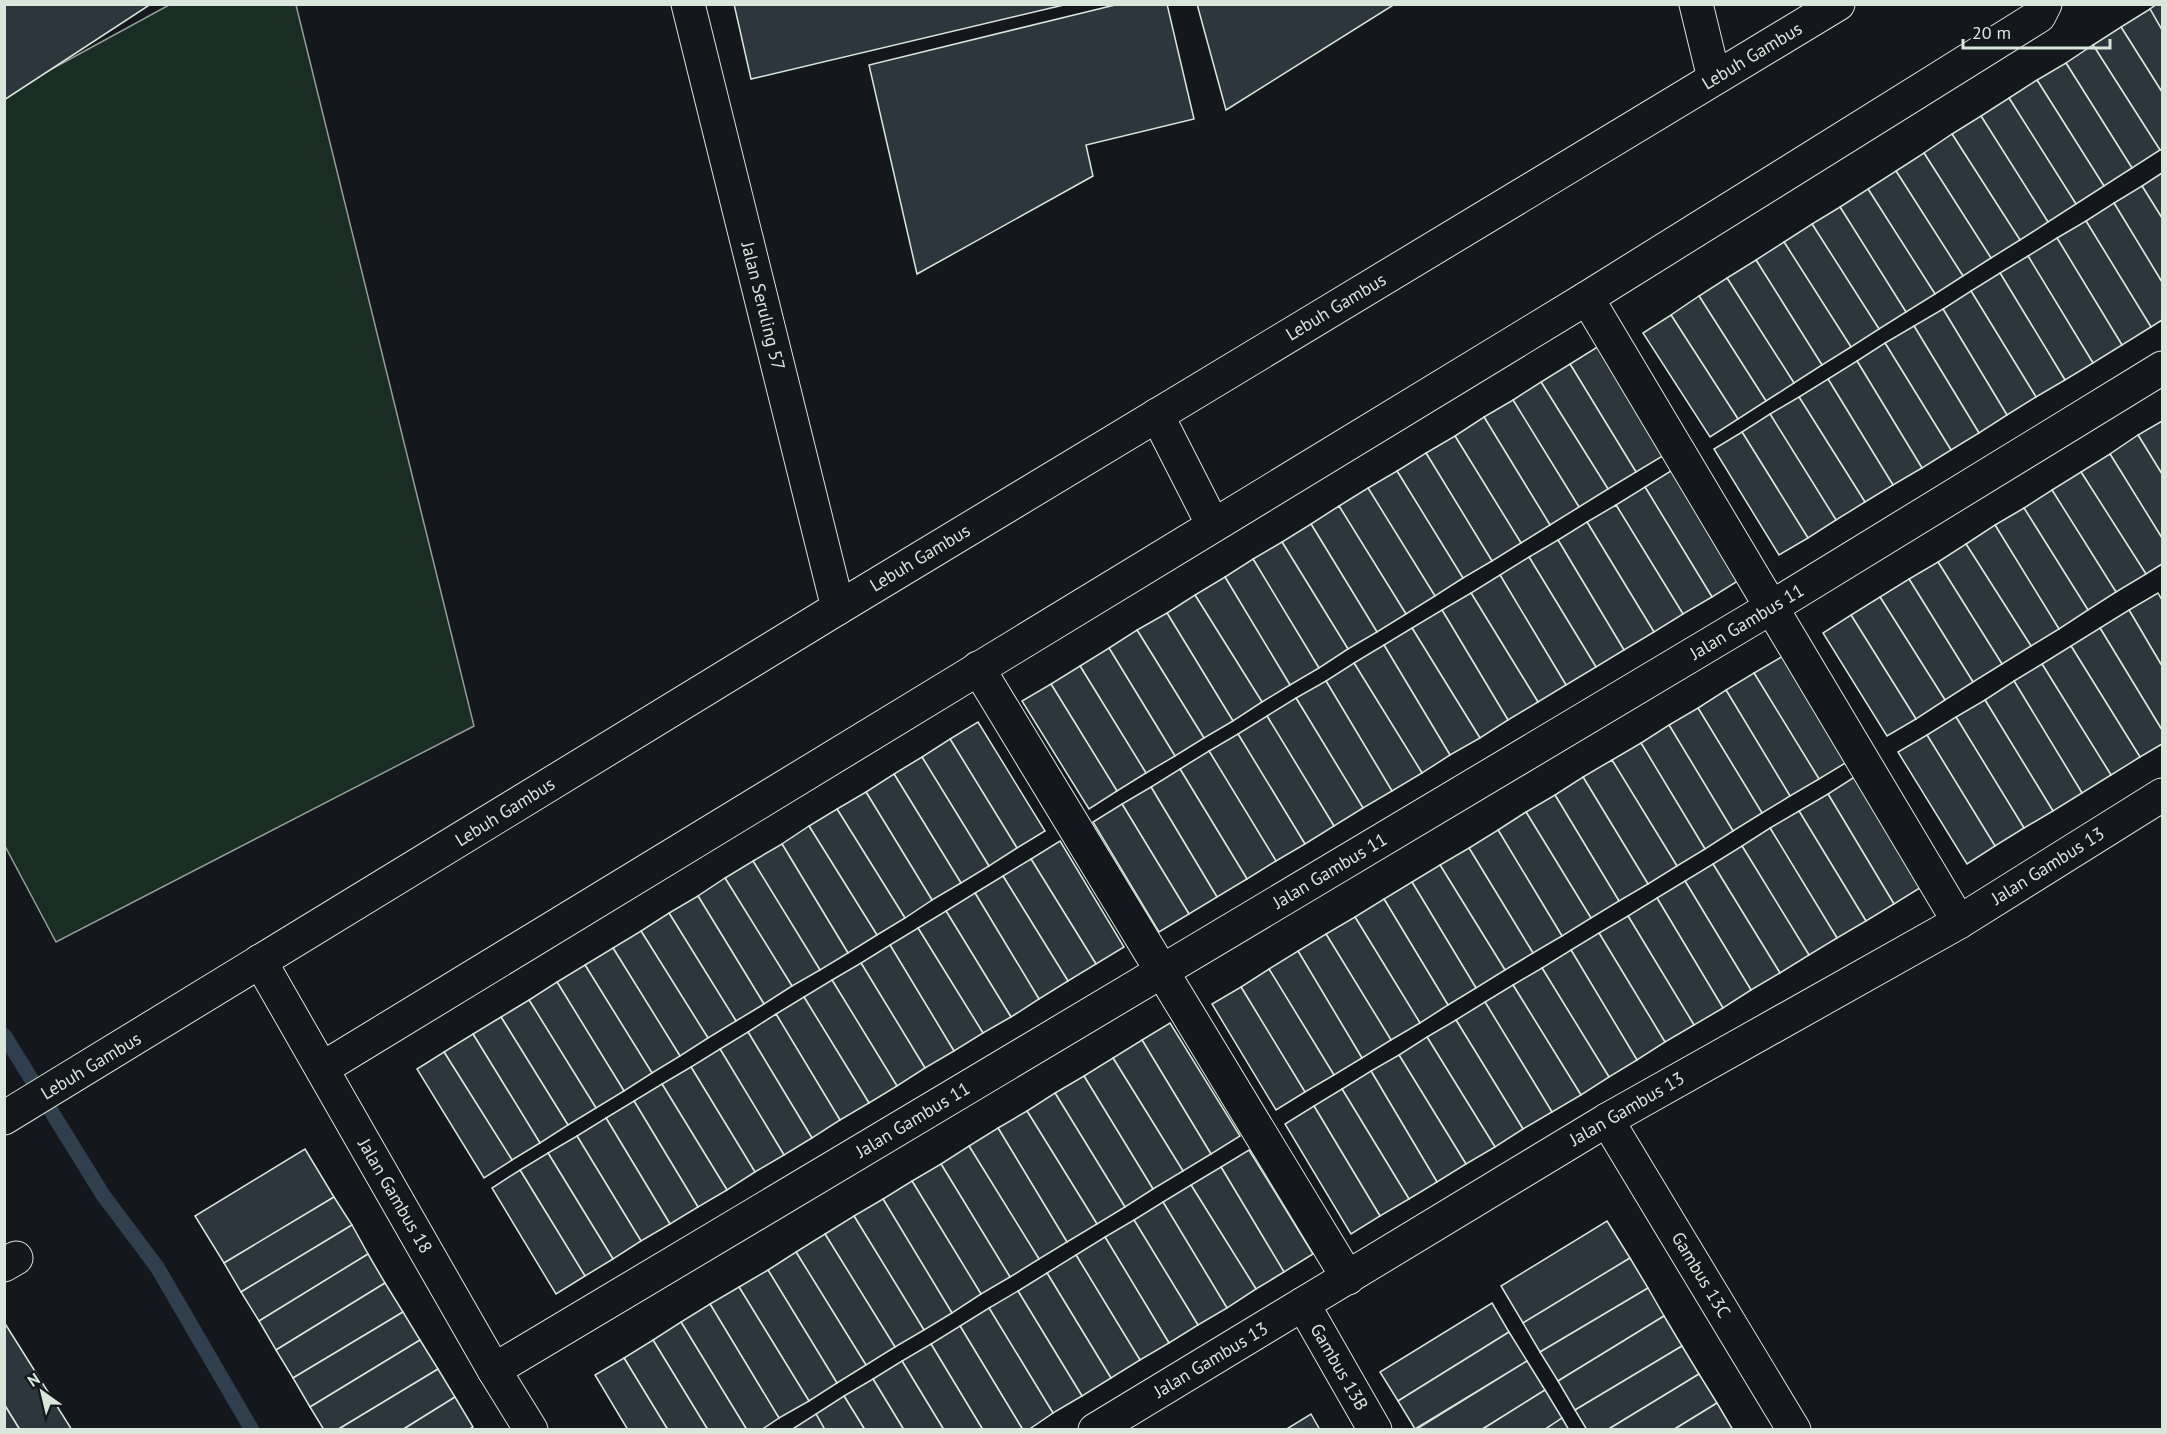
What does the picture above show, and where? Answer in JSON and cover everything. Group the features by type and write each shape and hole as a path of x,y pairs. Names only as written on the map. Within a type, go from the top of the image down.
{"street":[{"name":"Jalan Seruling 57","path":"688,4 838,608"},
{"path":"1696,4 1714,78"},
{"name":"Lebuh Gambus","path":"7,1117 838,608 1838,4"},
{"path":"323,1068 1587,298 2039,16 2045,4"},
{"path":"1587,298 1959,922"},
{"name":"Jalan Gambus 11","path":"494,1370 1772,607 2163,368"},
{"path":"1157,415 1213,525"},
{"path":"978,668 1348,1278"},
{"name":"Jalan Gambus 13","path":"1095,1430 1607,1120 1959,922 2163,795"},
{"name":"Jalan Gambus 18","path":"260,961 494,1370 531,1430"},
{"name":"Gambus 13C","path":"1607,1120 1794,1430"},
{"name":"Gambus 13B","path":"1303,1304 1375,1430"}],"green space":[{"path":"169,5 296,5 474,726 56,942 5,846 4,95"}],"building":[{"path":"4,4 151,4 4,100"},
{"path":"734,4 1068,4 751,79"},
{"path":"1119,4 1167,4 1194,119 1086,145 1093,176 917,274 869,65"},
{"path":"1197,4 1395,4 1226,110"},
{"path":"2157,4 2162,4 2162,30 2150,9"},
{"path":"2150,9 2162,30 2162,92 2121,27"},
{"path":"2121,27 2162,92 2162,149 2160,150 2093,45"},
{"path":"2093,45 2160,150 2132,168 2066,63"},
{"path":"2066,63 2132,168 2104,186 2037,80"},
{"path":"2037,80 2104,186 2076,204 2009,98"},
{"path":"2009,98 2076,204 2048,222 1981,116"},
{"path":"1981,116 2048,222 2020,240 1952,134"},
{"path":"1952,134 2020,240 1991,258 1924,153"},
{"path":"1924,153 1991,258 1963,276 1896,171"},
{"path":"1896,171 1963,276 1935,294 1868,189"},
{"path":"2162,173 2162,218 2142,186"},
{"path":"2142,186 2162,218 2162,282 2114,203"},
{"path":"1868,189 1935,294 1906,312 1840,207"},
{"path":"2114,203 2162,282 2162,320 2151,327 2086,221"},
{"path":"1840,207 1906,312 1879,329 1812,224"},
{"path":"2086,221 2151,327 2122,345 2057,238"},
{"path":"1812,224 1879,329 1851,347 1784,242"},
{"path":"2057,238 2122,345 2093,363 2028,256"},
{"path":"1784,242 1851,347 1822,365 1756,260"},
{"path":"2028,256 2093,363 2065,380 2000,273"},
{"path":"1756,260 1822,365 1794,383 1727,278"},
{"path":"2000,273 2065,380 2036,397 1971,291"},
{"path":"1727,278 1794,383 1766,401 1699,296"},
{"path":"1971,291 2036,397 2007,415 1943,309"},
{"path":"1699,296 1766,401 1738,419 1671,315"},
{"path":"1943,309 2007,415 1979,433 1914,326"},
{"path":"1671,315 1738,419 1710,437 1643,333"},
{"path":"1914,326 1979,433 1951,450 1885,343"},
{"path":"1885,343 1951,450 1922,468 1857,361"},
{"path":"1599,346 1666,454 1636,472 1570,364"},
{"path":"1857,361 1922,468 1893,485 1828,379"},
{"path":"1570,364 1636,472 1608,489 1541,382"},
{"path":"1828,379 1893,485 1865,502 1799,397"},
{"path":"1541,382 1608,489 1579,507 1513,400"},
{"path":"1799,397 1865,502 1836,520 1770,414"},
{"path":"1513,400 1579,507 1550,525 1484,417"},
{"path":"1770,414 1836,520 1808,538 1742,432"},
{"path":"1484,417 1550,525 1521,543 1455,436"},
{"path":"2162,421 2162,474 2138,435"},
{"path":"1742,432 1808,538 1779,555 1714,449"},
{"path":"2138,435 2162,474 2162,538 2110,454"},
{"path":"1455,436 1521,543 1492,561 1426,453"},
{"path":"1426,453 1492,561 1463,578 1397,471"},
{"path":"2110,454 2162,538 2162,564 2146,574 2081,472"},
{"path":"1674,469 1741,579 1712,597 1645,487"},
{"path":"1397,471 1463,578 1435,596 1368,488"},
{"path":"2081,472 2146,574 2116,592 2052,490"},
{"path":"1645,487 1712,597 1683,614 1616,505"},
{"path":"1368,488 1435,596 1406,614 1339,506"},
{"path":"2052,490 2116,592 2088,610 2024,508"},
{"path":"1616,505 1683,614 1654,632 1587,522"},
{"path":"1339,506 1406,614 1377,632 1311,524"},
{"path":"2024,508 2088,610 2059,629 1995,525"},
{"path":"1587,522 1654,632 1624,650 1558,540"},
{"path":"1311,524 1377,632 1348,649 1282,542"},
{"path":"1995,525 2059,629 2031,646 1966,544"},
{"path":"1558,540 1624,650 1596,667 1529,557"},
{"path":"1282,542 1348,649 1319,668 1253,559"},
{"path":"1966,544 2031,646 2002,664 1938,562"},
{"path":"1529,557 1596,667 1566,685 1500,575"},
{"path":"1253,559 1319,668 1290,685 1225,577"},
{"path":"1938,562 2002,664 1973,682 1909,579"},
{"path":"1500,575 1566,685 1538,702 1471,593"},
{"path":"1225,577 1290,685 1262,702 1195,595"},
{"path":"1909,579 1973,682 1945,700 1880,597"},
{"path":"1471,593 1538,702 1508,720 1442,610"},
{"path":"2158,593 2162,600 2162,666 2129,610"},
{"path":"1195,595 1262,702 1233,721 1167,613"},
{"path":"1880,597 1945,700 1916,719 1851,615"},
{"path":"1442,610 1508,720 1480,738 1412,628"},
{"path":"2129,610 2162,666 2162,730 2100,628"},
{"path":"1167,613 1233,721 1204,738 1137,630"},
{"path":"1851,615 1916,719 1887,736 1823,633"},
{"path":"1412,628 1480,738 1450,755 1384,645"},
{"path":"2100,628 2162,730 2162,744 2140,757 2071,646"},
{"path":"1137,630 1204,738 1175,756 1109,648"},
{"path":"1384,645 1450,755 1422,773 1354,663"},
{"path":"2071,646 2140,757 2111,775 2042,664"},
{"path":"1109,648 1175,756 1146,773 1080,666"},
{"path":"1783,656 1847,762 1819,779 1754,673"},
{"path":"1354,663 1422,773 1392,791 1326,681"},
{"path":"2042,664 2111,775 2082,793 2014,681"},
{"path":"1080,666 1146,773 1117,791 1051,684"},
{"path":"1754,673 1819,779 1790,796 1726,690"},
{"path":"1326,681 1392,791 1363,808 1296,698"},
{"path":"2014,681 2082,793 2053,811 1985,700"},
{"path":"1051,684 1117,791 1089,809 1022,701"},
{"path":"1726,690 1790,796 1762,813 1698,708"},
{"path":"1296,698 1363,808 1334,826 1267,716"},
{"path":"1985,700 2053,811 2024,828 1956,717"},
{"path":"1698,708 1762,813 1733,831 1669,725"},
{"path":"1267,716 1334,826 1305,844 1238,734"},
{"path":"1956,717 2024,828 1995,846 1927,735"},
{"path":"978,722 1045,831 1017,848 950,739"},
{"path":"1669,725 1733,831 1705,849 1641,743"},
{"path":"1238,734 1305,844 1276,861 1209,751"},
{"path":"1927,735 1995,846 1967,864 1898,752"},
{"path":"950,739 1017,848 989,866 922,757"},
{"path":"1641,743 1705,849 1677,866 1612,760"},
{"path":"1209,751 1276,861 1247,879 1180,769"},
{"path":"922,757 989,866 961,883 894,774"},
{"path":"1612,760 1677,866 1648,884 1583,777"},
{"path":"1180,769 1247,879 1217,897 1151,787"},
{"path":"894,774 961,883 932,900 866,792"},
{"path":"1856,776 1923,886 1894,904 1828,794"},
{"path":"1583,777 1648,884 1619,901 1555,795"},
{"path":"1151,787 1217,897 1189,914 1122,804"},
{"path":"866,792 932,900 905,918 837,809"},
{"path":"1828,794 1894,904 1866,921 1799,811"},
{"path":"1555,795 1619,901 1591,918 1526,812"},
{"path":"1122,804 1189,914 1159,932 1093,822"},
{"path":"837,809 905,918 877,935 809,826"},
{"path":"1799,811 1866,921 1837,938 1770,828"},
{"path":"1526,812 1591,918 1562,936 1498,830"},
{"path":"809,826 877,935 848,953 782,844"},
{"path":"1770,828 1837,938 1809,955 1742,846"},
{"path":"1498,830 1562,936 1533,953 1469,848"},
{"path":"1060,841 1124,947 1096,964 1031,859"},
{"path":"782,844 848,953 820,970 753,861"},
{"path":"1742,846 1809,955 1780,973 1713,864"},
{"path":"1469,848 1533,953 1505,970 1440,865"},
{"path":"1031,859 1096,964 1068,981 1003,876"},
{"path":"753,861 820,970 792,986 725,878"},
{"path":"1713,864 1780,973 1751,990 1685,881"},
{"path":"1440,865 1505,970 1476,988 1412,882"},
{"path":"1003,876 1068,981 1039,999 975,893"},
{"path":"725,878 792,986 764,1004 698,896"},
{"path":"1685,881 1751,990 1723,1008 1657,898"},
{"path":"1412,882 1476,988 1448,1005 1384,899"},
{"path":"975,893 1039,999 1011,1017 946,911"},
{"path":"698,896 764,1004 736,1021 669,913"},
{"path":"1657,898 1723,1008 1694,1025 1628,916"},
{"path":"1384,899 1448,1005 1420,1023 1355,917"},
{"path":"946,911 1011,1017 983,1033 918,928"},
{"path":"669,913 736,1021 708,1038 641,931"},
{"path":"1628,916 1694,1025 1665,1042 1599,933"},
{"path":"1355,917 1420,1023 1391,1040 1326,934"},
{"path":"918,928 983,1033 954,1051 890,945"},
{"path":"641,931 708,1038 680,1056 613,948"},
{"path":"1599,933 1665,1042 1637,1060 1571,950"},
{"path":"1326,934 1391,1040 1362,1058 1298,951"},
{"path":"890,945 954,1051 925,1068 861,963"},
{"path":"613,948 680,1056 652,1073 585,965"},
{"path":"1571,950 1637,1060 1609,1077 1542,968"},
{"path":"1298,951 1362,1058 1334,1075 1269,969"},
{"path":"861,963 925,1068 897,1086 832,980"},
{"path":"585,965 652,1073 624,1091 557,982"},
{"path":"1542,968 1609,1077 1581,1095 1513,985"},
{"path":"1269,969 1334,1075 1305,1092 1241,987"},
{"path":"832,980 897,1086 869,1103 804,997"},
{"path":"557,982 624,1091 596,1108 529,1000"},
{"path":"1513,985 1581,1095 1552,1112 1485,1002"},
{"path":"1241,987 1305,1092 1276,1110 1212,1004"},
{"path":"804,997 869,1103 840,1120 776,1014"},
{"path":"529,1000 596,1108 568,1125 501,1017"},
{"path":"1485,1002 1552,1112 1523,1129 1456,1020"},
{"path":"776,1014 840,1120 812,1138 748,1032"},
{"path":"501,1017 568,1125 540,1143 473,1034"},
{"path":"1456,1020 1523,1129 1495,1147 1427,1037"},
{"path":"1170,1023 1240,1136 1211,1154 1142,1040"},
{"path":"748,1032 812,1138 784,1155 720,1049"},
{"path":"473,1034 540,1143 512,1160 444,1052"},
{"path":"1427,1037 1495,1147 1466,1164 1399,1055"},
{"path":"1142,1040 1211,1154 1183,1171 1113,1058"},
{"path":"720,1049 784,1155 755,1172 691,1067"},
{"path":"444,1052 512,1160 484,1178 417,1069"},
{"path":"1399,1055 1466,1164 1437,1182 1371,1071"},
{"path":"1113,1058 1183,1171 1153,1189 1084,1076"},
{"path":"691,1067 755,1172 727,1190 662,1084"},
{"path":"1371,1071 1437,1182 1409,1199 1342,1089"},
{"path":"1084,1076 1153,1189 1125,1207 1055,1093"},
{"path":"662,1084 727,1190 698,1207 634,1101"},
{"path":"1342,1089 1409,1199 1380,1216 1314,1106"},
{"path":"1055,1093 1125,1207 1097,1224 1027,1111"},
{"path":"634,1101 698,1207 670,1224 606,1118"},
{"path":"1314,1106 1380,1216 1351,1234 1285,1124"},
{"path":"1027,1111 1097,1224 1067,1242 998,1128"},
{"path":"606,1118 670,1224 641,1241 577,1136"},
{"path":"998,1128 1067,1242 1039,1259 969,1146"},
{"path":"577,1136 641,1241 613,1259 548,1153"},
{"path":"969,1146 1039,1259 1010,1277 941,1164"},
{"path":"305,1149 334,1197 224,1263 195,1216"},
{"path":"1249,1150 1313,1254 1284,1272 1221,1167"},
{"path":"548,1153 613,1259 585,1276 520,1170"},
{"path":"941,1164 1010,1277 981,1294 912,1181"},
{"path":"1221,1167 1284,1272 1256,1289 1191,1185"},
{"path":"520,1170 585,1276 556,1294 492,1188"},
{"path":"912,1181 981,1294 952,1313 883,1199"},
{"path":"1191,1185 1256,1289 1227,1308 1163,1202"},
{"path":"334,1197 352,1225 241,1292 224,1263"},
{"path":"883,1199 952,1313 924,1330 854,1216"},
{"path":"1163,1202 1227,1308 1198,1325 1134,1220"},
{"path":"854,1216 924,1330 895,1347 825,1234"},
{"path":"1134,1220 1198,1325 1169,1343 1105,1237"},
{"path":"1607,1221 1630,1258 1523,1323 1501,1286"},
{"path":"352,1225 368,1254 259,1321 241,1292"},
{"path":"825,1234 895,1347 866,1365 796,1252"},
{"path":"1105,1237 1169,1343 1140,1360 1076,1255"},
{"path":"796,1252 866,1365 837,1383 768,1270"},
{"path":"368,1254 385,1283 276,1350 259,1321"},
{"path":"1076,1255 1140,1360 1111,1378 1047,1273"},
{"path":"1630,1258 1648,1288 1540,1352 1523,1323"},
{"path":"768,1270 837,1383 809,1401 739,1287"},
{"path":"1047,1273 1111,1378 1082,1396 1018,1291"},
{"path":"385,1283 403,1312 293,1378 276,1350"},
{"path":"739,1287 809,1401 779,1418 710,1304"},
{"path":"1648,1288 1664,1316 1558,1381 1540,1352"},
{"path":"1018,1291 1082,1396 1053,1413 989,1308"},
{"path":"1492,1303 1509,1332 1398,1401 1380,1372"},
{"path":"710,1304 779,1418 761,1430 747,1430 681,1322"},
{"path":"989,1308 1053,1413 1028,1430 1023,1430 960,1326"},
{"path":"403,1312 420,1340 310,1407 293,1378"},
{"path":"1664,1316 1682,1346 1575,1410 1558,1381"},
{"path":"4,1322 72,1430 20,1430 4,1404"},
{"path":"681,1322 747,1430 708,1430 653,1340"},
{"path":"960,1326 1023,1430 983,1430 931,1344"},
{"path":"1509,1332 1527,1361 1415,1429 1398,1401"},
{"path":"420,1340 438,1369 337,1430 324,1430 310,1407"},
{"path":"653,1340 708,1430 668,1430 624,1358"},
{"path":"931,1344 983,1430 944,1430 902,1361"},
{"path":"1682,1346 1699,1374 1607,1430 1587,1430 1575,1410"},
{"path":"624,1358 668,1430 628,1430 595,1375"},
{"path":"902,1361 944,1430 904,1430 873,1379"},
{"path":"1527,1361 1545,1390 1481,1430 1415,1430"},
{"path":"438,1369 455,1397 402,1430 337,1430"},
{"path":"1699,1374 1717,1403 1673,1430 1607,1430"},
{"path":"873,1379 904,1430 865,1430 844,1396"},
{"path":"1545,1390 1562,1418 1544,1430 1481,1430"},
{"path":"844,1396 865,1430 825,1430 816,1414"},
{"path":"455,1397 473,1427 468,1430 402,1430"},
{"path":"1717,1403 1733,1430 1673,1430"},
{"path":"4,1404 20,1430 4,1430"},
{"path":"816,1414 825,1430 791,1430"},
{"path":"1311,1414 1320,1430 1285,1430"},
{"path":"1562,1418 1569,1430 1544,1430"}],"waterway":[{"path":"4,1035 103,1195 157,1267 252,1430"}]}
